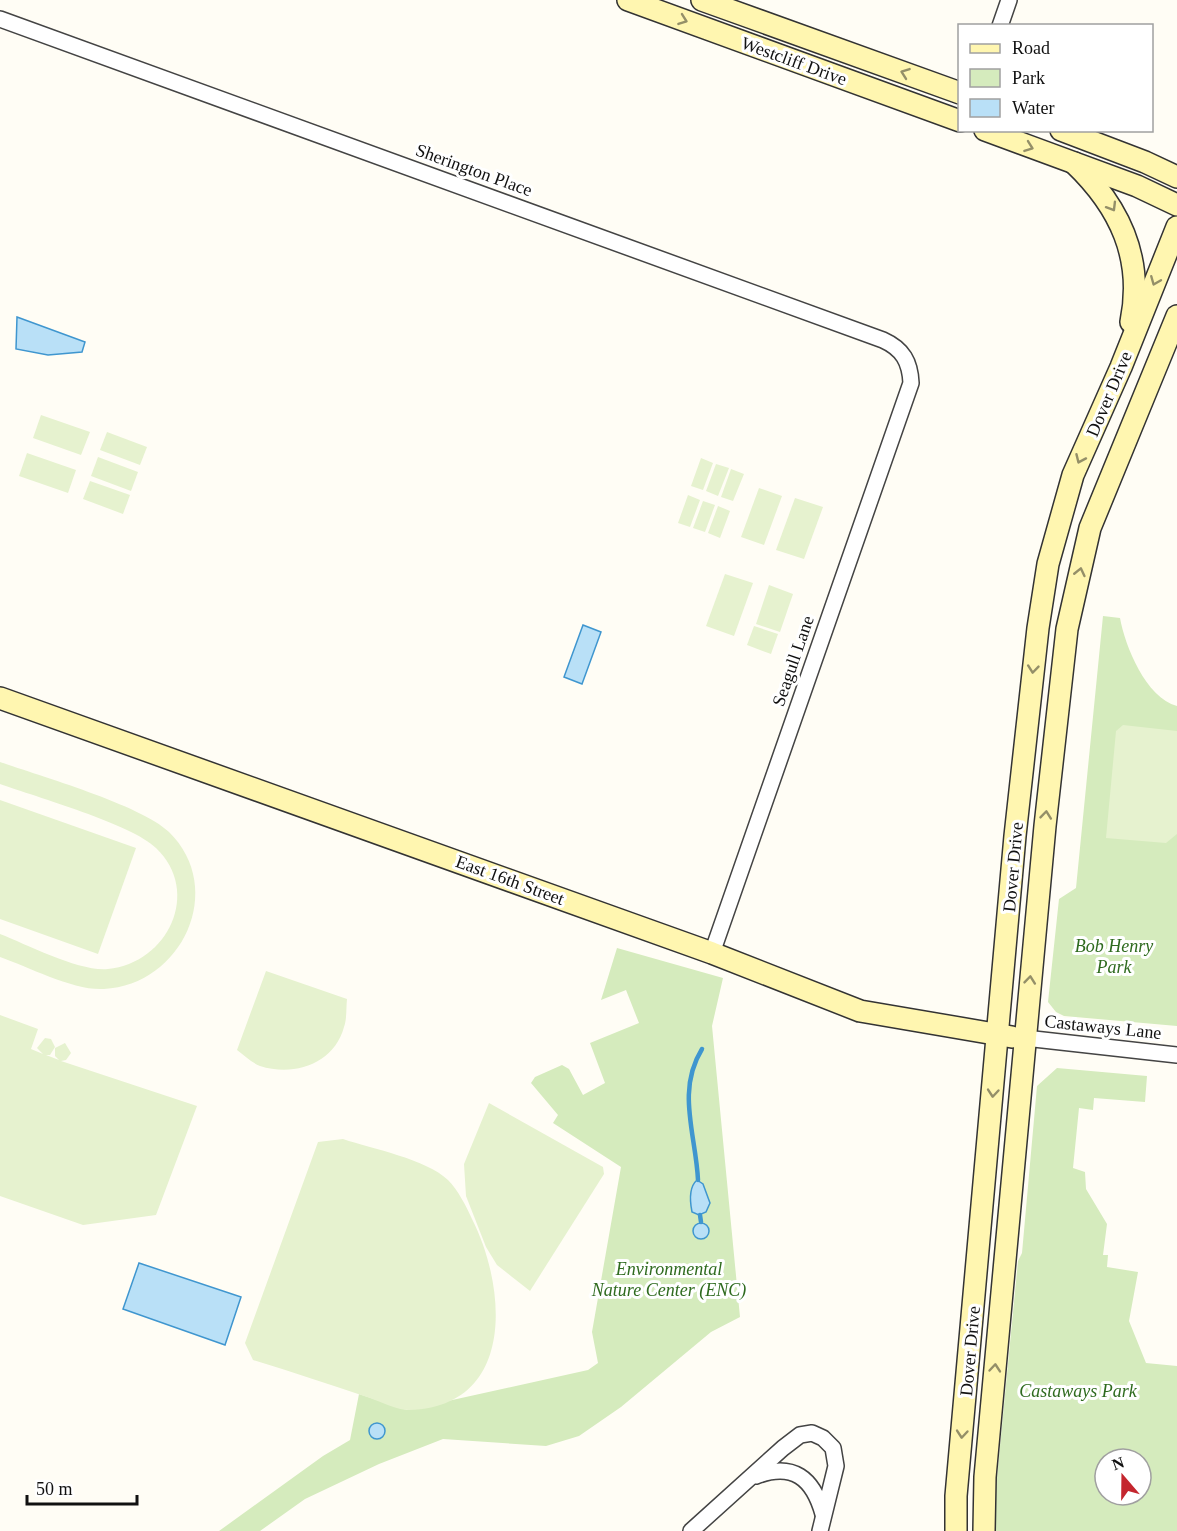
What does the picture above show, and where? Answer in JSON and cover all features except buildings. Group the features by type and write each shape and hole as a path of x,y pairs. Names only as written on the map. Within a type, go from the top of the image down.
{"street":[{"name":"Westcliff Drive","path":"628,0 958,120"},
{"name":"Westcliff Drive","path":"702,0 958,92"},
{"path":"1001,24 1009,0"},
{"name":"Sherington Place","path":"0,19 883,340 895,345 904,355 910,368 911,383"},
{"path":"990,132 1137,186 1177,206"},
{"path":"1066,132 1145,162 1177,177"},
{"path":"1074,163 1097,185 1114,208 1125,232 1131,257 1135,282 1134,309 1121,367"},
{"name":"Dover Drive","path":"956,1531 957,1496 999,1035 1038,628 1048,564 1073,475 1121,367 1177,227"},
{"name":"Dover Drive","path":"984,1531 985,1477 1025,1038 1067,629 1090,528 1177,316"},
{"name":"Seagull Lane","path":"712,953 911,383"},
{"path":"1038,628 1067,629"},
{"name":"East 16th Street","path":"0,698 712,953 860,1011 1025,1038"},
{"name":"Castaways Lane","path":"1025,1038 1177,1055"},
{"path":"691,1531 800,1435 812,1433 824,1438 833,1448 836,1466 820,1531"},
{"path":"750,1478 773,1470 793,1473 807,1481 818,1494 824,1516"}],"green space":[{"path":"41,415 90,432 81,455 33,438"},
{"path":"107,432 147,447 140,465 100,450"},
{"path":"27,453 76,470 68,493 19,476"},
{"path":"98,457 138,472 131,491 91,476"},
{"path":"701,458 713,463 703,490 691,486"},
{"path":"716,464 729,468 718,496 706,491"},
{"path":"731,469 744,474 733,501 721,497"},
{"path":"90,481 130,495 123,514 83,499"},
{"path":"759,488 782,496 764,545 741,537"},
{"path":"688,495 700,500 690,527 678,523"},
{"path":"795,498 823,507 804,559 776,550"},
{"path":"703,501 715,505 705,532 693,528"},
{"path":"718,506 730,511 720,538 708,533"},
{"path":"725,574 753,583 734,636 706,626"},
{"path":"769,585 793,594 780,632 756,624"},
{"name":"Bob Henry Park","path":"1103,616 1120,618 1139,670 1156,693 1177,706 1177,1026 1064,1016 1056,1012 1048,1002 1059,899 1076,888"},
{"path":"754,626 778,634 771,654 747,645"},
{"path":"1123,725 1177,731 1177,834 1166,843 1106,838 1116,731"},
{"path":"0,762 114,802 155,822 169,832 186,855 194,880 194,906 188,930 174,953 155,971 132,983 92,989 52,978 0,957 0,934 54,957 83,966 108,969 129,964 147,954 162,940 172,923 177,904 176,885 170,866 156,848 144,839 106,821 0,784"},
{"path":"0,800 136,848 98,954 0,919"},
{"name":"Environmental Nature Center (ENC)","path":"617,948 723,978 712,1026 740,1317 711,1332 621,1407 579,1436 546,1446 443,1439 379,1464 305,1499 260,1531 219,1531 323,1456 350,1440 359,1394 407,1410 588,1370 598,1363 592,1332 621,1167 553,1123 558,1115 531,1083 535,1077 562,1065 569,1069 583,1095 605,1083 590,1043 639,1023 626,990 601,1000"},
{"path":"266,971 347,999 345,1024 339,1040 322,1058 299,1068 273,1069 257,1065 237,1050"},
{"path":"0,1015 38,1029 31,1049 43,1054 37,1048 45,1038 51,1039 55,1047 50,1055 46,1055 59,1060 55,1056 55,1048 65,1043 71,1053 66,1060 61,1061 197,1106 156,1215 83,1225 0,1196"},
{"name":"Castaways Park","path":"1057,1068 1147,1076 1145,1102 1094,1098 1093,1110 1079,1108 1073,1168 1085,1172 1086,1189 1107,1224 1103,1255 1108,1255 1107,1267 1138,1272 1129,1321 1146,1363 1177,1366 1177,1531 995,1531 996,1487 1018,1261 1022,1253 1037,1086"},
{"path":"489,1103 603,1167 604,1174 530,1291 497,1265 486,1247 466,1196 464,1164"},
{"path":"343,1139 413,1160 448,1180 462,1198 484,1247 492,1278 496,1309 494,1339 485,1366 469,1389 444,1404 409,1410 394,1407 253,1360 245,1343 318,1142"}],"water":[{"path":"17,317 85,342 82,352 48,355 16,349"},
{"path":"583,625 601,632 582,684 564,677"},
{"path":"697,1180 703,1184 710,1203 706,1212 699,1215 692,1212 691,1204 691,1191"},
{"path":"701,1223 707,1225 709,1231 707,1237 701,1239 695,1237 693,1231 695,1225"},
{"path":"139,1263 241,1297 225,1345 123,1309"},
{"path":"377,1423 383,1425 385,1431 383,1437 377,1439 371,1437 369,1431 371,1425"}],"waterway":[{"path":"698,1180 689,1097 694,1065 702,1049"},
{"path":"700,1215 701,1222"}]}
